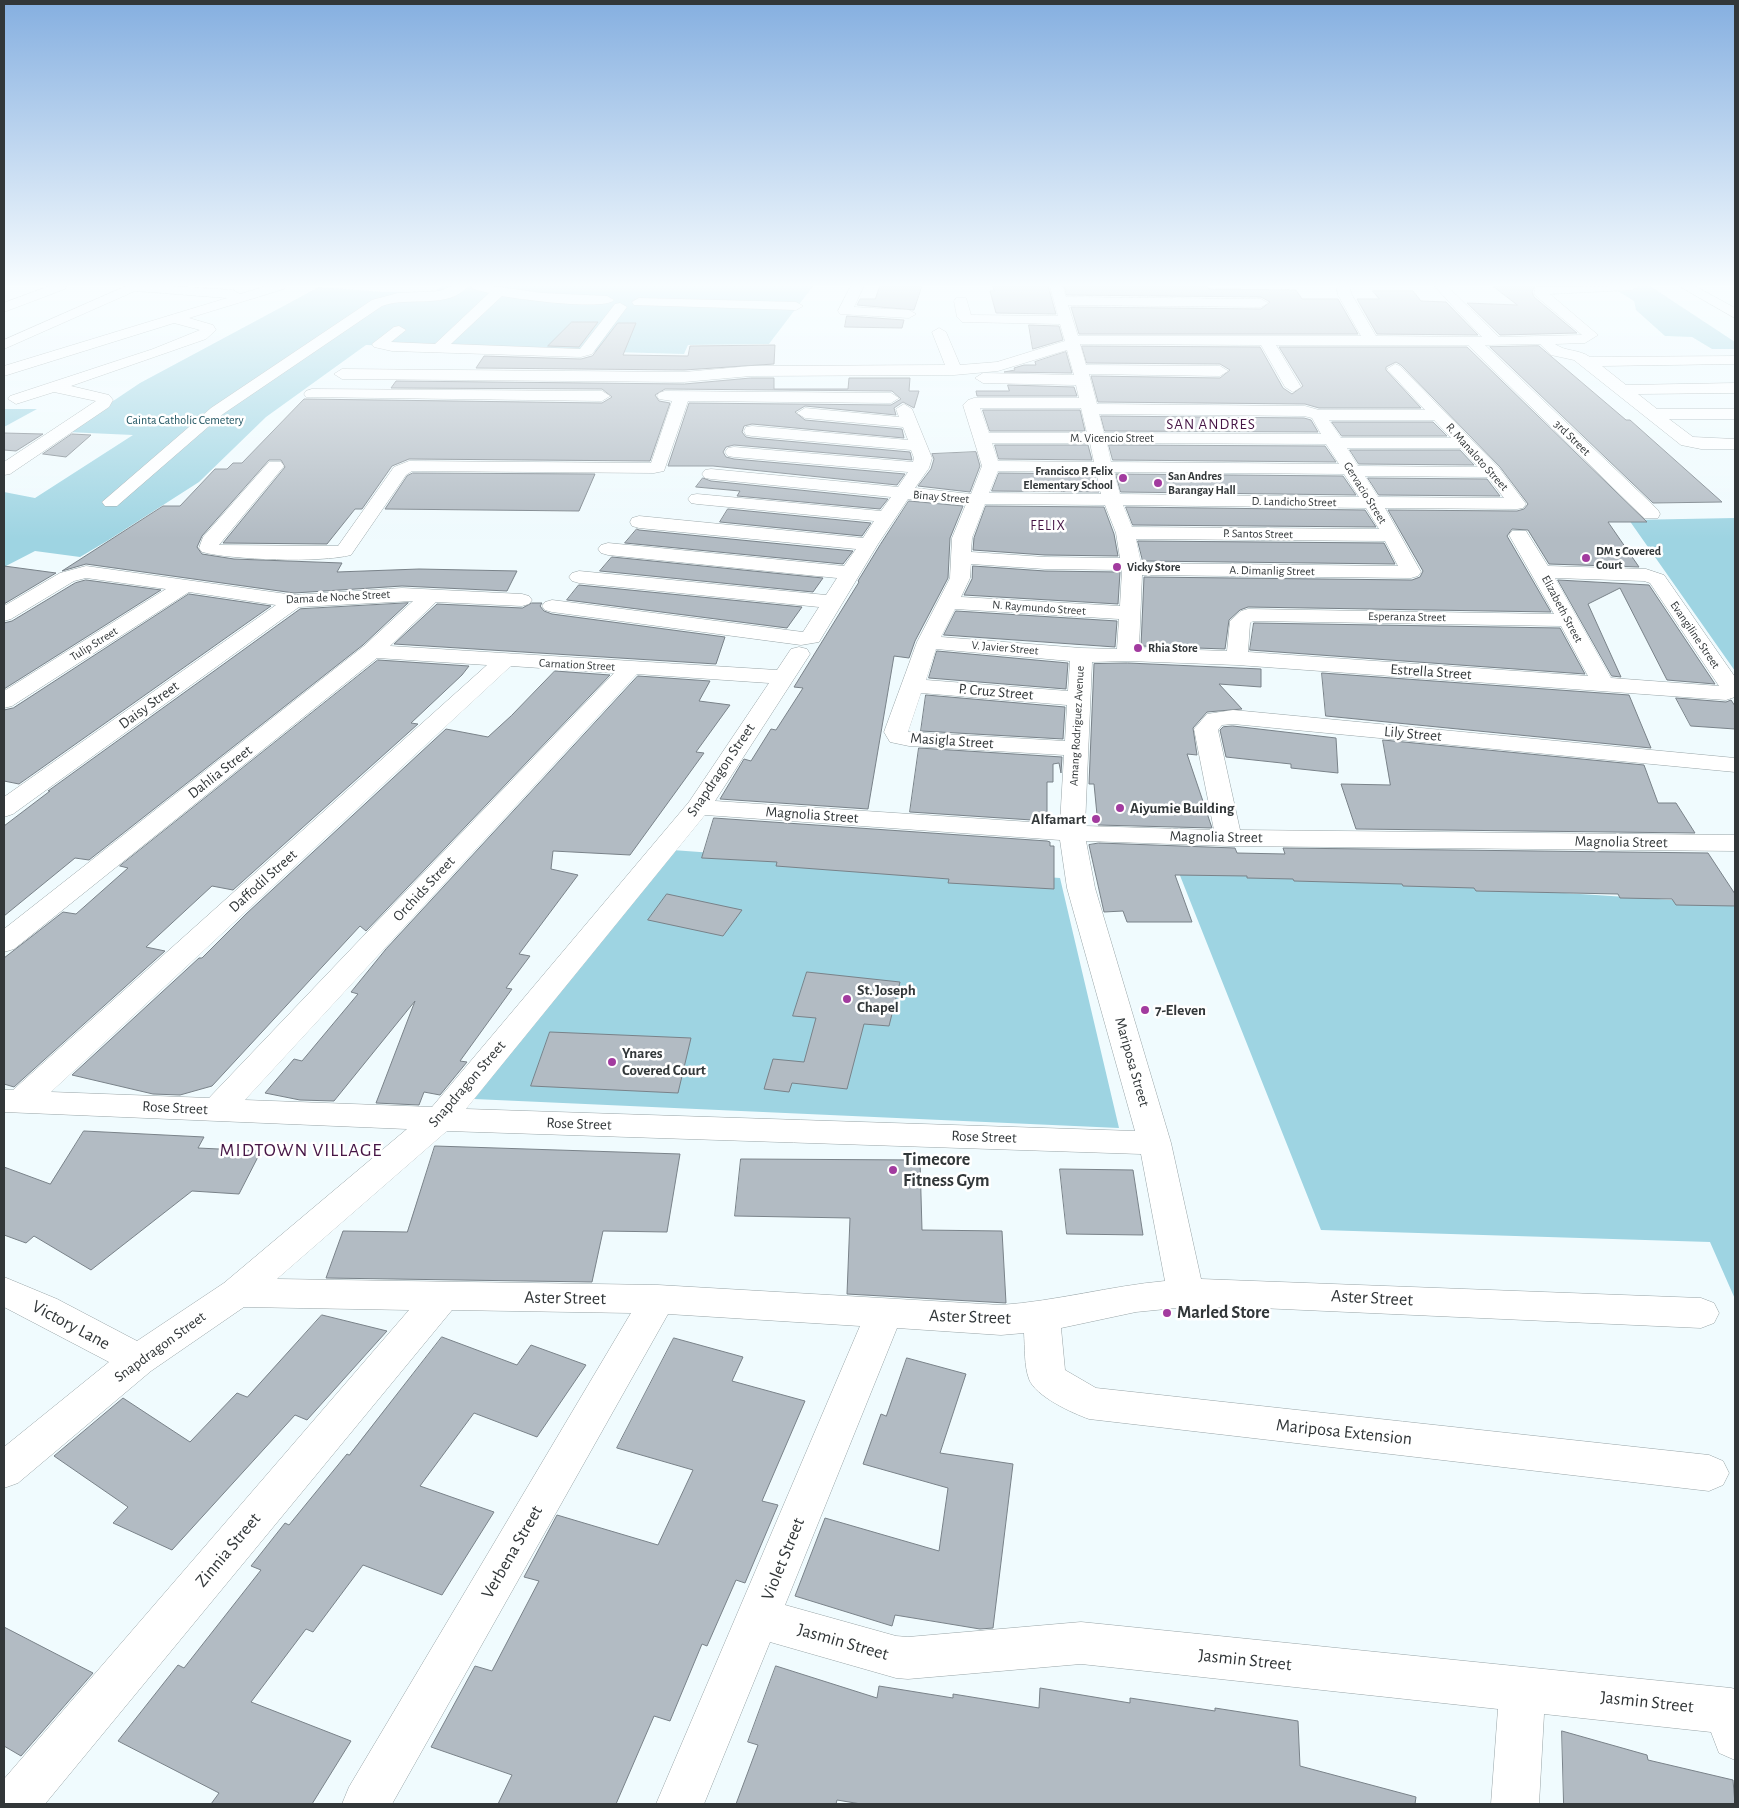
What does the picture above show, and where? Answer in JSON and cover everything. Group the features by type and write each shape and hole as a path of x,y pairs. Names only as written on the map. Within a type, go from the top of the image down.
{"street":[{"path":"16,398 101,370"},
{"path":"111,502 217,412 278,370"},
{"path":"342,374 684,377 751,371 876,370"},
{"path":"1080,370 1112,500 1125,532 1131,566 1128,654"},
{"path":"1283,370 1293,387"},
{"name":"R. Manaloto Street","path":"1396,370 1493,472 1517,502"},
{"name":"3rd Street","path":"1502,370 1651,514"},
{"path":"1597,370 1673,430 1693,443 1735,444"},
{"path":"927,384 954,379 1220,371"},
{"path":"1604,376 1735,374"},
{"path":"455,395 469,376"},
{"path":"4,470 103,404 105,400 53,386"},
{"path":"1622,390 1735,388"},
{"path":"312,394 613,396"},
{"path":"652,396 891,398"},
{"path":"275,466 210,541 209,548 220,551 329,553 344,551 400,470 409,466 658,467 682,396"},
{"path":"1638,403 1735,402"},
{"path":"1439,415 1318,415 1305,411 974,403 971,405 991,466 1493,472"},
{"path":"552,606 801,639 811,637 868,544 920,468 923,458 907,416 761,409"},
{"path":"1653,414 1735,414"},
{"name":"Gervacio Street","path":"1318,415 1412,571"},
{"path":"1673,430 1735,429"},
{"path":"752,431 920,446"},
{"name":"M. Vicencio Street","path":"982,438 1466,443"},
{"path":"734,452 920,468"},
{"name":"Masigla Street","path":"991,466 962,538 960,578 928,642 896,732 898,737 1076,750"},
{"name":"Binay Street","path":"711,474 903,494 979,499"},
{"path":"733,502 750,478"},
{"path":"698,499 887,517"},
{"name":"D. Landicho Street","path":"979,499 1514,504 1517,502"},
{"path":"639,522 868,544"},
{"name":"P. Santos Street","path":"1125,532 1392,535"},
{"name":"Elizabeth Street","path":"1519,535 1542,572 1603,684"},
{"path":"608,549 850,573"},
{"name":"A. Dimanlig Street","path":"961,557 1131,566 1408,573 1412,571"},
{"name":"Evangiline Street","path":"1542,572 1646,575 1657,579 1733,690"},
{"name":"Dama de Noche Street","path":"4,615 67,577 78,573 96,573 184,587 294,601 402,594 522,600"},
{"path":"579,577 832,602"},
{"name":"Tulip Street","path":"4,701 184,587"},
{"name":"Dahlia Street","path":"4,944 372,651 431,596"},
{"name":"Daisy Street","path":"4,809 294,601"},
{"name":"N. Raymundo Street","path":"948,602 1129,613"},
{"name":"Esperanza Street","path":"1237,658 1240,621 1248,615 1567,620"},
{"name":"V. Javier Street","path":"928,642 1081,654"},
{"name":"Carnation Street","path":"372,651 504,661 783,677"},
{"name":"Snapdragon Street","path":"4,1471 138,1360 236,1293 440,1119 698,807 799,654"},
{"name":"Amang Rodriguez Avenue","path":"1072,833 1081,654 1112,656 1128,654"},
{"name":"Estrella Street","path":"1128,654 1237,658 1726,693 1733,690"},
{"name":"Daffodil Street","path":"13,1101 504,661"},
{"name":"Orchids Street","path":"217,1110 631,668"},
{"name":"P. Cruz Street","path":"913,686 1079,699"},
{"name":"Lily Street","path":"1229,838 1206,729 1215,720 1232,717 1735,765"},
{"name":"Magnolia Street","path":"698,807 1072,833 1229,838 1735,843"},
{"name":"Mariposa Street","path":"1072,833 1081,888 1155,1143 1186,1292"},
{"name":"Rose Street","path":"13,1101 440,1119 1155,1143"},
{"name":"Victory Lane","path":"4,1291 44,1309 138,1360"},
{"name":"Aster Street","path":"236,1293 658,1299 1001,1320 1042,1317 1136,1298 1186,1292 1701,1313"},
{"name":"Zinnia Street","path":"14,1804 442,1297"},
{"name":"Verbena Street","path":"366,1804 658,1299"},
{"name":"Violet Street","path":"680,1804 884,1314"},
{"name":"Mariposa Extension","path":"1042,1317 1047,1378 1089,1403 1709,1473"},
{"name":"Jasmin Street","path":"758,1618 896,1657 908,1658 1081,1643 1522,1689 1734,1720"},
{"path":"1515,1804 1522,1689"}],"green space":[{"name":"Cainta Catholic Cemetery","path":"164,370 331,370 266,417 199,482 107,541 80,557 35,551 4,567 4,492 35,498 133,435 67,432 140,383"},
{"path":"4,409 37,409 4,427"},
{"path":"1735,518 1735,671 1629,520"},
{"path":"672,850 1060,878 1119,1128 474,1099"},
{"path":"1177,868 1735,904 1735,1299 1710,1242 1321,1230"}],"building":[{"path":"1071,370 1072,373 1004,372"},
{"path":"1230,370 1273,370 1283,388 1292,394 1303,386 1293,370 1386,370 1421,408 1319,408 1305,404 1098,402 1091,376 1220,378"},
{"path":"1406,370 1491,370 1647,522 1608,522 1639,567 1549,564 1528,530 1512,529 1507,536 1551,612 1248,607 1240,610 1229,620 1225,649 1141,646 1144,577 1412,580 1420,577 1423,571 1388,510 1517,511 1524,509 1528,504 1500,467"},
{"path":"1514,370 1568,370 1626,420 1630,420 1722,502 1653,503"},
{"path":"751,378 774,378 774,389 848,389 849,378 910,378 909,391 919,391 914,408 903,402 894,408 896,415 805,406 795,412 805,420 902,429 904,438 752,424 744,426 742,432 746,437 752,438 910,452 912,460 734,445 726,447 723,452 726,457 734,459 905,474 897,485 713,466 668,466 689,403 891,405 901,399 892,391 665,389 655,395 659,401 670,403 650,461 409,459 392,466 362,509 355,509 327,544 223,543 285,467 281,460 269,460 202,536 197,547 202,554 234,559 342,563 337,572 419,569 517,571 507,591 402,586 294,593 86,564 62,571 163,506 180,506 215,469 227,469 233,463 242,463 304,399 602,403 612,397 602,389 391,388 396,381 684,384"},
{"path":"1008,385 1074,387 1077,396 977,396 976,391 1009,391"},
{"path":"983,410 1080,410 1085,431 990,431"},
{"path":"1101,416 1304,418 1311,420 1318,432 1105,431"},
{"path":"1332,422 1433,422 1447,436 1342,436"},
{"path":"4,433 43,434 16,451 4,450"},
{"path":"72,434 91,435 66,457 43,454"},
{"path":"995,445 1088,445 1092,460 999,459"},
{"path":"1109,445 1325,446 1336,462 1113,460"},
{"path":"1350,450 1460,450 1474,465 1359,464"},
{"path":"976,452 980,466 970,492 918,486 931,469 934,459 932,454"},
{"path":"413,473 595,474 579,511 385,509 407,476"},
{"path":"999,473 1094,474 1099,492 992,491"},
{"path":"1116,474 1343,476 1356,495 1121,492"},
{"path":"703,478 711,481 888,499 880,509 737,496 740,491 696,487"},
{"path":"1368,478 1487,479 1500,496 1379,495"},
{"path":"909,501 963,506 950,538 948,578 915,641 909,658 894,656 868,809 720,799 744,759 751,761 771,729 776,730 803,688 794,687 880,545"},
{"path":"986,506 1104,507 1114,534 1118,556 1045,555 973,550 974,538"},
{"path":"1126,507 1365,510 1376,527 1133,525"},
{"path":"728,509 871,523 862,536 720,522"},
{"path":"637,529 853,551 843,564 625,543"},
{"path":"1138,541 1384,543 1395,564 1143,561"},
{"path":"612,557 823,578 813,592 600,571"},
{"path":"4,566 56,573 4,604"},
{"path":"973,566 1045,571 1120,572 1118,604 964,595 972,579"},
{"path":"86,580 161,590 4,689 4,623 12,621 75,583"},
{"path":"1558,580 1649,585 1715,684 1667,680 1620,588 1588,604 1621,677 1612,676"},
{"path":"579,585 802,607 787,628 567,600"},
{"path":"189,594 271,606 19,784 4,781 4,710 13,708"},
{"path":"408,603 363,645 89,860 75,858 4,916 4,826 50,791 48,791 300,609"},
{"path":"532,603 542,603 540,606 544,611 552,614 725,637 716,664 394,644 437,604 522,608"},
{"path":"956,611 1117,621 1115,647 944,635"},
{"path":"1254,623 1560,628 1585,674 1250,650"},
{"path":"937,651 1068,663 1066,689 929,678"},
{"path":"378,660 469,666 462,675 411,723 418,724 233,890 212,886 146,947 165,951 14,1087 4,1084 4,958 63,912 76,914 128,868 120,866"},
{"path":"1128,663 1261,669 1261,687 1219,684 1242,709 1207,712 1193,728 1197,755 1187,754 1212,828 1098,825 1094,784 1089,784 1094,664"},
{"path":"555,671 610,675 366,931 360,926 212,1086 180,1095 153,1094 72,1075 199,958 202,958 246,914 446,729 488,737"},
{"path":"1322,673 1629,695 1651,748 1326,716"},
{"path":"638,676 710,681 699,701 730,705 696,752 704,753 630,855 553,851 551,869 578,875 519,954 530,956 506,988 512,989 460,1061 467,1062 440,1095 424,1092 419,1105 376,1103 415,1001 334,1101 300,1100 265,1093 294,1059 302,1061 358,994 351,992 386,949"},
{"path":"926,695 1065,707 1063,739 921,731"},
{"path":"1676,698 1726,702 1731,700 1735,706 1735,729 1691,726"},
{"path":"1233,726 1336,738 1338,773 1291,768 1291,764 1226,757 1220,730 1223,727"},
{"path":"1383,740 1644,765 1658,803 1676,803 1695,833 1356,829 1341,784 1390,785"},
{"path":"919,748 1062,757 1061,773 1059,763 1053,764 1053,782 1047,782 1047,821 910,812"},
{"path":"714,818 1047,841 1050,842 1050,846 1054,846 1054,889 948,883 949,879 776,866 777,862 702,858"},
{"path":"1099,843 1235,848 1237,853 1285,854 1283,848 1708,853 1735,894 1735,906 1676,905 1672,899 1620,898 1618,894 1476,891 1474,888 1403,886 1402,884 1294,881 1293,879 1247,878 1247,876 1175,875 1192,922 1127,922 1123,911 1104,912 1089,845"},
{"path":"667,894 742,910 723,936 648,920"},
{"path":"807,972 900,982 889,1026 864,1024 847,1089 792,1083 789,1092 764,1089 773,1059 804,1062 816,1018 793,1016"},
{"name":"Ynares Covered Court","path":"550,1032 691,1038 678,1093 531,1086"},
{"path":"84,1131 204,1137 198,1148 261,1151 239,1194 192,1191 91,1270 34,1236 26,1243 4,1235 4,1167 50,1184"},
{"path":"435,1146 680,1154 667,1232 603,1231 592,1282 326,1278 343,1231 407,1232"},
{"path":"741,1159 920,1160 922,1230 1002,1231 1006,1303 847,1294 850,1218 735,1216"},
{"path":"1060,1169 1133,1170 1143,1235 1067,1234"},
{"path":"322,1315 387,1331 307,1420 295,1415 172,1550 113,1523 128,1507 54,1456 123,1398 190,1442 237,1393 247,1397"},
{"path":"442,1337 517,1365 531,1345 586,1365 537,1437 474,1413 420,1486 494,1512 442,1595 363,1565 313,1632 306,1629 251,1702 351,1741 312,1804 211,1804 219,1793 118,1741 178,1665 184,1668 261,1570 251,1566 285,1523 289,1525 347,1454 349,1455"},
{"path":"674,1338 743,1357 732,1381 805,1401 762,1501 778,1505 745,1583 736,1580 707,1646 702,1644 670,1721 654,1716 616,1804 498,1804 512,1775 431,1747 475,1666 492,1671 539,1581 524,1577 557,1515 658,1545 693,1470 617,1448"},
{"path":"907,1358 966,1374 940,1453 1013,1464 993,1628 980,1629 895,1615 892,1626 795,1596 825,1518 939,1551 948,1488 863,1464 881,1414 886,1416"},
{"path":"4,1627 93,1673 21,1756 4,1746"},
{"path":"776,1666 877,1698 879,1686 953,1698 953,1694 1039,1708 1040,1688 1130,1703 1130,1698 1215,1711 1215,1708 1298,1721 1300,1766 1416,1797 1415,1804 861,1804 837,1800 836,1804 736,1804 758,1745 748,1742"},
{"path":"1562,1731 1647,1755 1648,1760 1733,1780 1735,1804 1564,1804"}],"place":[{"name":"Francisco P. Felix Elementary School","path":"1123,478"},
{"name":"San Andres Barangay Hall","path":"1158,483"},
{"name":"DM 5 Covered Court","path":"1586,558"},
{"name":"Vicky Store","path":"1117,567"},
{"name":"Rhia Store","path":"1138,648"},
{"name":"Aiyumie Building","path":"1120,808"},
{"name":"Alfamart","path":"1096,819"},
{"name":"St. Joseph Chapel","path":"847,999"},
{"name":"7-Eleven","path":"1145,1010"},
{"name":"Ynares Covered Court","path":"612,1062"},
{"name":"Timecore Fitness Gym","path":"893,1170"},
{"name":"Marled Store","path":"1167,1313"}],"district":[{"name":"SAN ANDRES","path":"1211,424"},
{"name":"FELIX","path":"1048,526"},
{"name":"MIDTOWN VILLAGE","path":"301,1150"}]}
